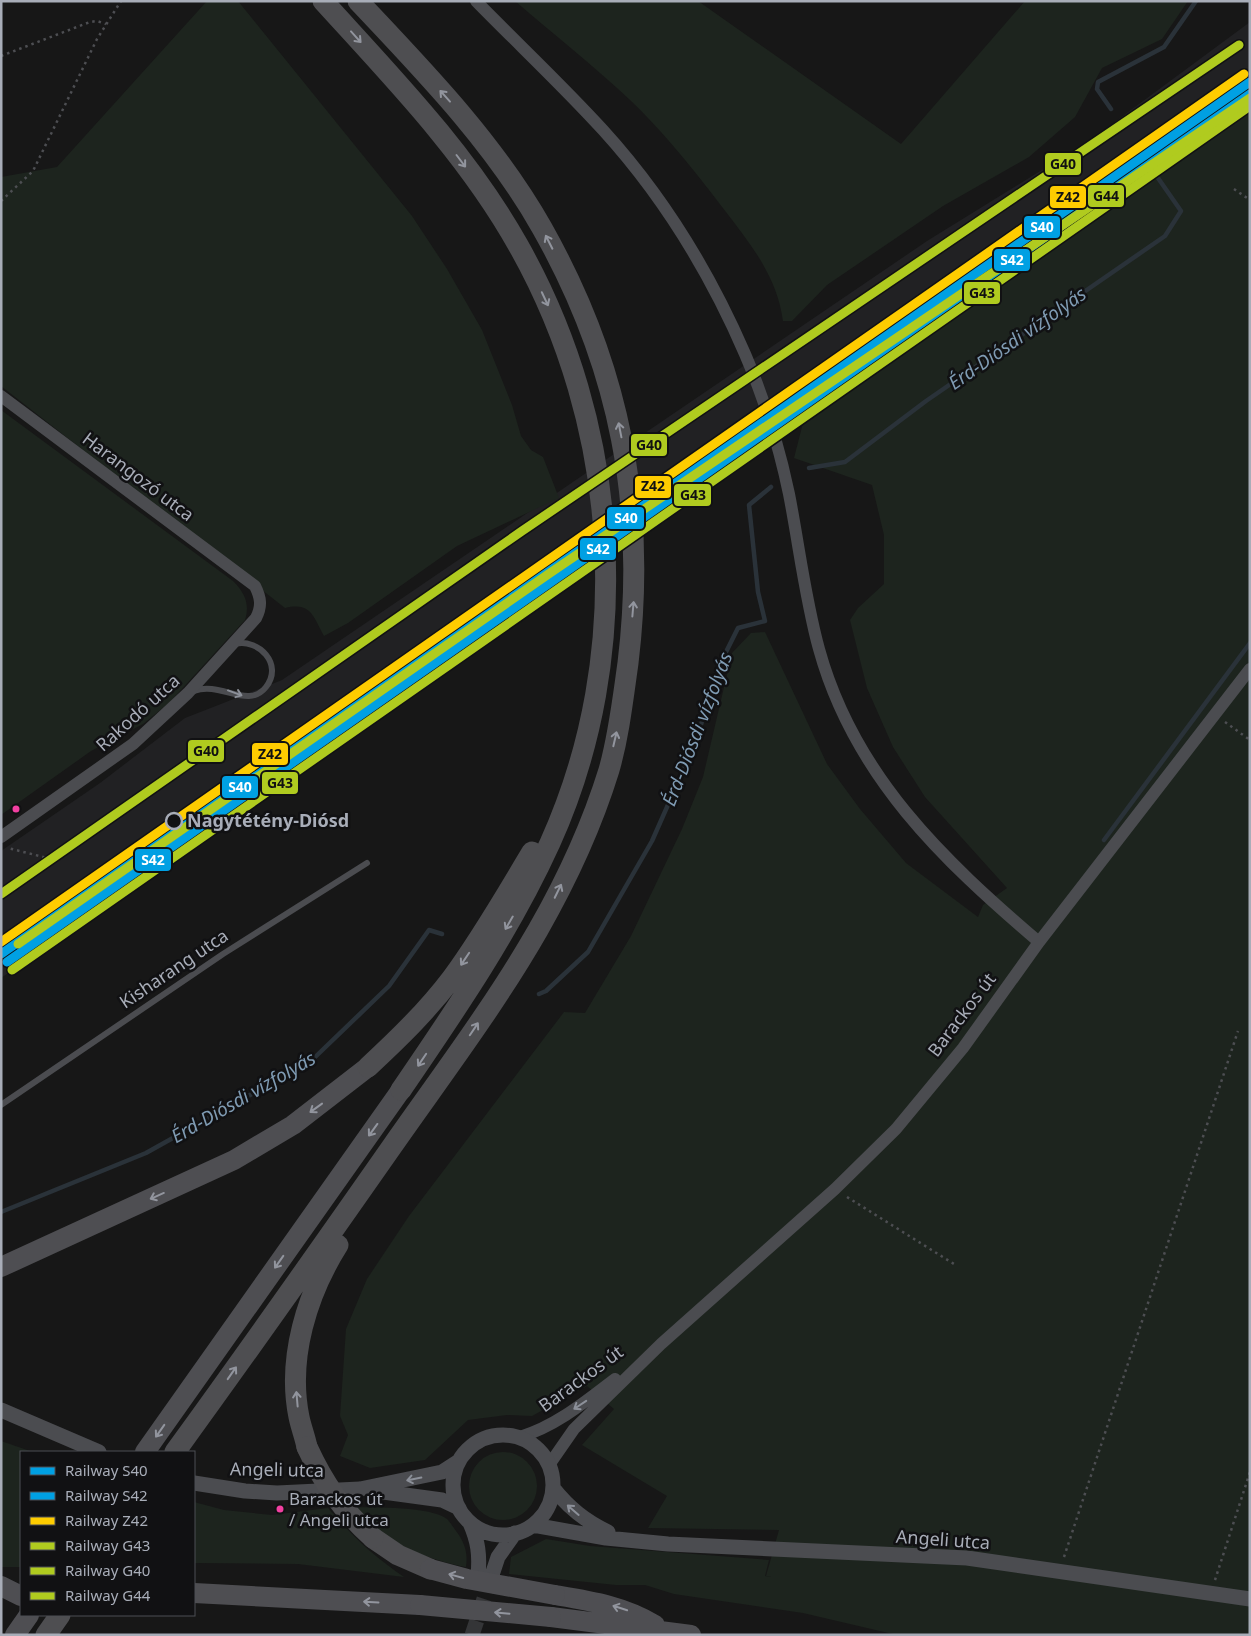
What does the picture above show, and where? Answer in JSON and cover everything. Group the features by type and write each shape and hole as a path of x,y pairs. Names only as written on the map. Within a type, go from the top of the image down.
{"highway":[{"path":"146,1451 452,1016 513,915 551,841 573,783 590,719 600,658 606,600 603,518 599,478 575,379 553,316 517,244 497,212 450,146 323,1"},
{"path":"177,1451 385,1156 513,970 552,902 583,836 608,770 621,713 634,603 633,512 619,426 604,366 590,328 542,228 516,186 465,118 358,1"},
{"path":"1,1267 249,1152 293,1125 368,1067 417,1019 452,978 493,916 573,783"},
{"path":"385,1156 353,1222 326,1264 308,1307 300,1336 297,1361 297,1401 307,1447 317,1470 350,1517 373,1538 398,1555 430,1569 467,1579 607,1604 636,1614 664,1630"},
{"path":"1,1586 20,1596"},
{"path":"195,1593 420,1605 551,1617 664,1630 691,1635"},
{"path":"1,1600 20,1597"},
{"path":"15,1635 28,1616"},
{"path":"46,1635 59,1616"}],"street":[{"path":"476,1 603,130 634,168 706,273 730,320 761,397 789,492 803,577 819,650 828,677 843,711 867,759 912,822 938,850 1039,942"},
{"name":"Harangozó utca","path":"1,396 255,586"},
{"name":"Rakodó utca","path":"1,837 117,757 161,721 256,618 261,608 260,596 255,586"},
{"name":"Barackos út","path":"549,1465 574,1429 661,1344 866,1160 926,1094 1039,942 1250,669"},
{"name":"Barackos út","path":"520,1437 540,1431 584,1403 661,1344"},
{"path":"1,1410 97,1451"},
{"path":"470,1523 488,1533 505,1536 515,1534 533,1525 546,1510 553,1488 549,1465 538,1448 520,1437 496,1435 474,1443 459,1461 453,1481 455,1500 470,1523 479,1547 484,1577 515,1534"},
{"name":"Angeli utca","path":"360,1489 442,1472 459,1461"},
{"name":"Angeli utca","path":"195,1483 261,1492 360,1489 442,1500 459,1508"},
{"name":"Angeli utca","path":"553,1488 570,1508 589,1523 631,1540"},
{"name":"Angeli utca","path":"533,1525 606,1538 705,1546 966,1558 1250,1599"}],"lane":[{"path":"188,693 212,688 244,697 252,696 266,686 271,673 271,665 264,652 259,647 244,643 229,646"},
{"name":"Kisharang utca","path":"1,1105 224,954 367,863"}],"path":[{"path":"1,201 33,171 97,38 121,1"},
{"path":"1,56 90,22 97,21 106,24"},
{"path":"1234,189 1250,200"},
{"path":"1215,715 1250,740"},
{"path":"1,890 80,836"},
{"path":"1,846 48,858"},
{"path":"103,869 135,847"},
{"path":"1059,1572 1238,1031"},
{"path":"835,1189 954,1264"},
{"path":"1211,1593 1250,1472"}],"shaded area":[{"path":"207,1 238,1 412,216 447,269 482,330 512,405 521,436 531,450 543,457 559,498 457,546 348,623 324,636 310,612 301,607 285,608 1,386 1,177 57,167"},
{"path":"515,1 698,1 901,144 1025,1 1188,1 1162,39 1102,68 1075,117 1029,157 943,206 827,285 792,321 783,321 775,290 754,250 680,154 630,100"},
{"path":"1250,22 1250,108 1203,146 1,978 1,851 100,783 185,718 282,680 927,241 1089,141"},
{"path":"1250,108 1250,1635 897,1635 803,1613 674,1594 645,1585 616,1585 509,1574 511,1557 546,1539 590,1546 769,1560 765,1576 771,1577 766,1576 779,1530 648,1528 667,1496 582,1445 614,1409 587,1386 532,1416 507,1415 468,1420 425,1460 370,1468 340,1456 348,1435 340,1416 346,1329 367,1279 409,1216 564,1012 585,1013 631,936 682,829 703,777 732,653 751,633 765,632 827,764 860,809 906,863 978,917 983,905 1007,888 925,797 893,747 867,688 850,620 858,608 884,584 884,535 872,485 794,458 803,423 1203,146"},
{"path":"1,410 233,581 243,594 247,609 245,620 169,703 143,724 91,751 1,815"},
{"path":"1,1441 30,1451 20,1451 20,1567 1,1567"},
{"path":"496,1452 510,1452 522,1457 532,1467 537,1479 537,1493 532,1505 522,1515 510,1520 496,1520 484,1515 474,1505 469,1493 469,1479 474,1467 484,1457"},
{"path":"195,1502 224,1510 272,1515 328,1508 363,1545 404,1577 298,1564 195,1563"},
{"path":"354,1507 416,1510 439,1515 447,1519 464,1544 467,1557 466,1567 432,1558 399,1544 379,1532"}],"waterway":[{"name":"Érd-Diósdi vízfolyás","path":"1111,109 1097,89 1098,82 1164,47 1196,1"},
{"name":"Érd-Diósdi vízfolyás","path":"809,468 845,462 926,401 1165,236 1181,211 1158,178"},
{"name":"Érd-Diósdi vízfolyás","path":"539,994 546,991 588,952 652,841 694,746 722,660 738,628 765,621 758,592 749,505 771,487"},
{"path":"1104,840 1250,643"},
{"name":"Érd-Diósdi vízfolyás","path":"1,1212 146,1153 311,1061 389,986 429,930 442,934"}],"tunnel":[{"path":"472,1635 491,1578"}],"rail line":[{"name":"G40","path":"1,894 522,531 1239,45"},
{"name":"Z42","path":"1,942 1244,74"},
{"name":"S40","path":"1,954 1250,82"},
{"name":"S42","path":"7,962 1250,94"},
{"name":"G44","path":"18,944 550,573 1250,98"},
{"name":"G43","path":"12,970 1250,106"}],"place":[{"name":"Nagytétény-Diósd","path":"174,821"},
{"name":"Barackos út / Angeli utca","path":"280,1509"}]}
